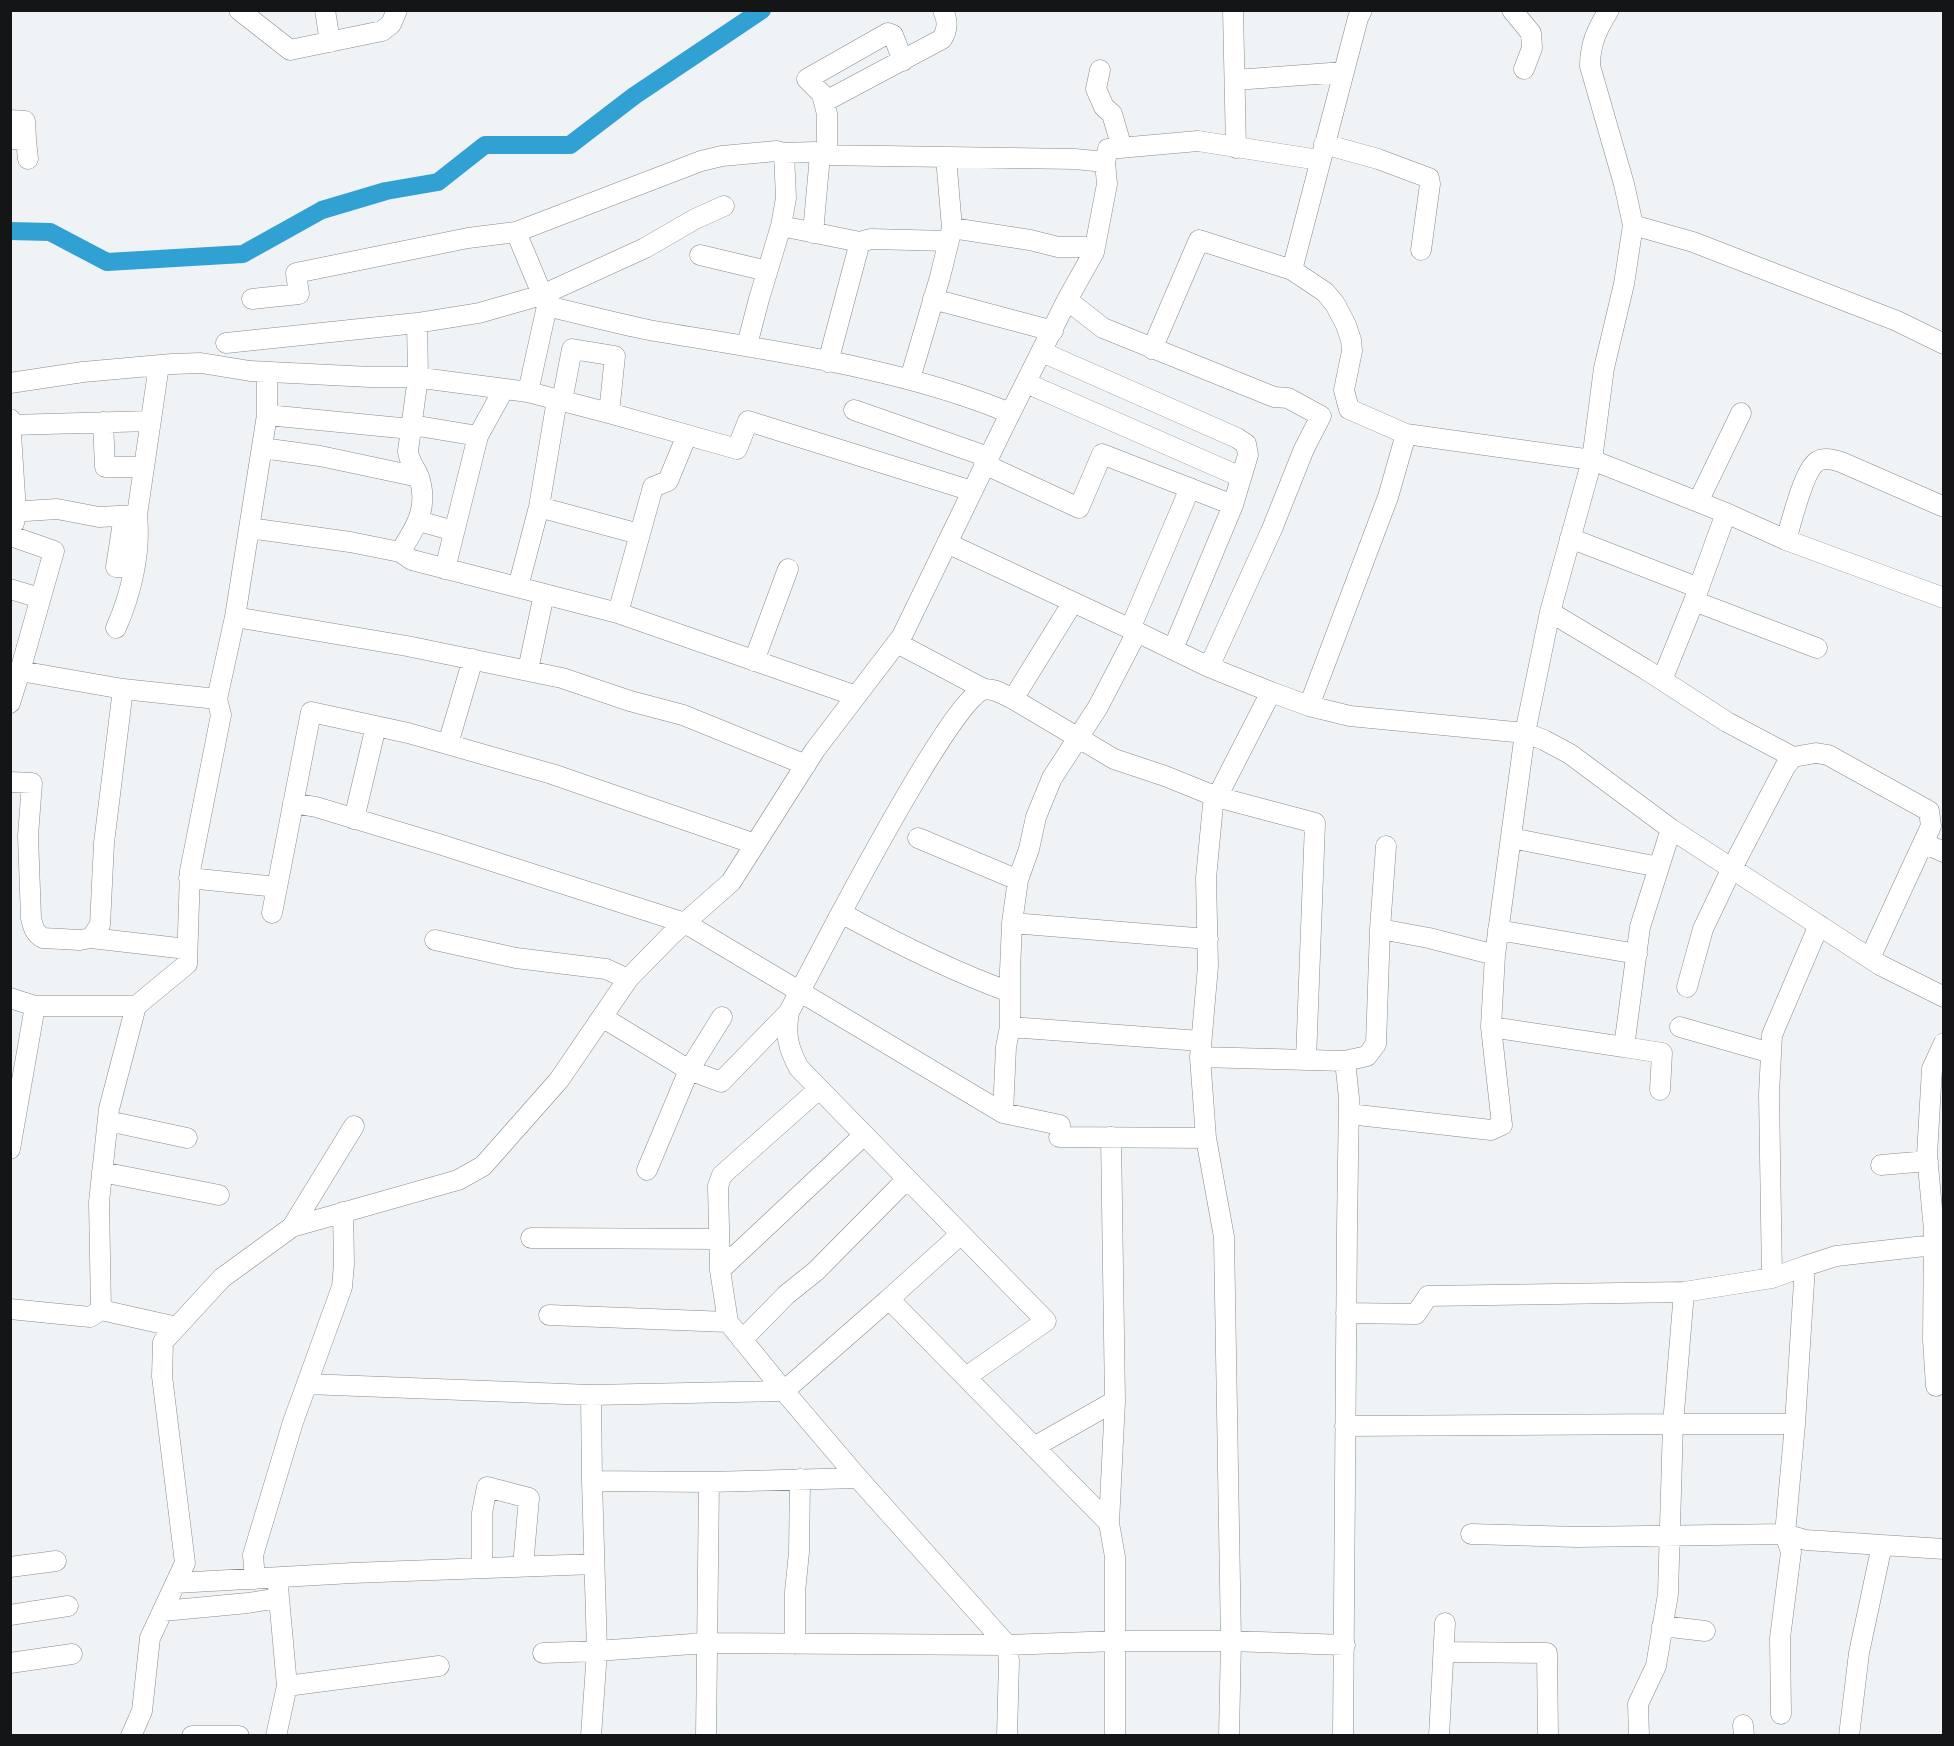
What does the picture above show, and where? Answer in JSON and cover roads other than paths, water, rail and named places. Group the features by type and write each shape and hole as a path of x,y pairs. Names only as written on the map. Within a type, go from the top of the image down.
{"street":[{"path":"325,10 330,42"},
{"path":"250,14 290,50 382,31 391,24 398,10"},
{"path":"824,102 942,39 947,32 947,18 943,10"},
{"path":"1233,10 1236,148"},
{"path":"1292,270 1362,10"},
{"path":"1512,10 1531,33 1532,48 1524,69"},
{"path":"1349,1114 1491,1130 1502,1125 1491,1027 1495,955 1525,734 1550,612 1592,460 1604,368 1624,284 1633,225 1624,184 1590,66 1590,48 1609,10"},
{"path":"813,233 820,154 827,146 828,134 827,114 822,94 807,79 888,33 893,34 903,61"},
{"path":"1100,70 1096,89 1098,98 1112,114 1122,148"},
{"path":"1234,80 1344,72"},
{"path":"10,120 25,121 22,146"},
{"path":"131,1736 142,1711 150,1638 185,1563 162,1377 163,1342 222,1278 292,1227 458,1179 483,1166 559,1080 628,979 731,882 806,765 902,636 1010,413 1094,252 1107,184 1105,162 1108,149 1198,141 1236,148 1322,152 1378,159 1429,178 1421,250"},
{"path":"252,299 299,294 296,273 468,238 516,232 701,161 722,156 777,151 820,154 1075,159 1105,162"},
{"path":"747,345 781,226 786,198 784,153"},
{"path":"910,379 950,235 946,157"},
{"path":"226,343 417,323 544,300 645,248 695,219 724,206"},
{"path":"1633,225 1693,242 1897,321 1944,344"},
{"path":"781,226 860,242 871,238 907,241 950,235 1030,240 1059,247 1095,247"},
{"path":"516,232 544,300 528,392"},
{"path":"1152,349 1199,240 1292,270 1325,292 1335,304 1351,340 1352,351 1344,390 1349,409 1406,434 1592,460 1786,540 1944,598"},
{"path":"828,362 860,242"},
{"path":"700,255 767,271"},
{"path":"933,299 1053,331"},
{"path":"544,300 647,329 747,345 910,379 973,398 1010,413"},
{"path":"1067,300 1103,328 1274,397 1288,398 1321,416 1209,667"},
{"path":"400,552 419,521 422,489 409,460 418,377 417,323"},
{"path":"518,587 539,507 572,349 615,356 609,413"},
{"path":"1042,352 1246,444 1248,455 1233,505 1173,649"},
{"path":"10,383 83,372 201,363 267,372 418,377 528,392 737,449 748,421 972,491"},
{"path":"116,628 128,601 133,568 116,567 144,467 159,365"},
{"path":"101,1310 99,1202 109,1109 136,1006 187,963 189,878 221,715 217,699 235,617 262,448 267,415 267,372"},
{"path":"1026,382 1241,477"},
{"path":"445,569 478,436 504,389"},
{"path":"854,411 986,461 1079,508 1102,454 1233,505"},
{"path":"1698,502 1741,412"},
{"path":"267,415 411,427 478,436"},
{"path":"10,419 13,512 11,538 54,551 10,703"},
{"path":"11,425 151,421"},
{"path":"104,422 105,467 144,467"},
{"path":"1309,706 1388,497 1406,434"},
{"path":"618,613 652,487 668,481 687,435"},
{"path":"262,448 320,456 418,477"},
{"path":"1786,540 1811,467 1818,461 1829,459 1841,462 1942,506"},
{"path":"1003,1113 1006,1047 1011,1027 1012,923 1018,880 1029,849 1036,818 1053,778 1098,707 1133,630 1190,488"},
{"path":"539,507 639,534"},
{"path":"13,512 57,509 82,515 131,515"},
{"path":"1662,680 1697,594 1725,513"},
{"path":"419,521 454,531"},
{"path":"249,528 350,542 400,552 412,560 618,613 856,696"},
{"path":"1570,538 1817,648"},
{"path":"947,543 1209,667 1309,706 1350,716 1525,734 1545,740 1570,754 1671,829 1870,958 1944,997"},
{"path":"754,661 788,569"},
{"path":"10,589 40,598"},
{"path":"528,670 544,594"},
{"path":"1013,699 1073,602"},
{"path":"1550,612 1727,722 1793,757 1816,753 1828,755 1929,811 1931,826 1870,958"},
{"path":"235,617 473,659 562,678 630,701 683,715 806,765"},
{"path":"897,643 984,689 1013,699 1114,759 1217,797 1315,823 1306,1060"},
{"path":"447,744 473,659"},
{"path":"20,671 123,688 217,699"},
{"path":"91,938 100,925 104,843 123,688"},
{"path":"602,1017 689,1070 721,1082 789,1012 910,788 963,708 976,693 984,689"},
{"path":"1229,1736 1231,1641 1224,1237 1206,1138 1200,1049 1208,966 1206,878 1213,805 1271,692"},
{"path":"272,913 311,712 447,744 552,774 755,844"},
{"path":"354,819 376,726"},
{"path":"1687,987 1703,929 1732,868 1785,767 1793,757"},
{"path":"10,782 32,783 28,836 31,918 38,935 43,938 80,940 91,938 187,949"},
{"path":"293,803 316,807 685,923 1003,1113 1059,1131 1111,1137 1206,1138"},
{"path":"1624,1047 1640,927 1671,829"},
{"path":"918,838 1018,880"},
{"path":"1510,838 1659,867"},
{"path":"1923,843 1944,852"},
{"path":"1011,1027 1306,1060 1346,1061 1367,1056 1376,1044 1380,929 1386,846"},
{"path":"189,878 277,888"},
{"path":"841,913 906,948 981,982 1010,992"},
{"path":"1012,923 1208,939"},
{"path":"1772,1278 1769,1094 1772,1035 1819,925"},
{"path":"1380,929 1429,938 1495,955"},
{"path":"1498,930 1637,954"},
{"path":"435,940 516,958 606,969 628,979"},
{"path":"10,998 35,1006 136,1006"},
{"path":"10,1149 35,1006"},
{"path":"789,1012 787,1025 789,1050 799,1068 1046,1321 966,1377"},
{"path":"647,1170 689,1070 722,1017"},
{"path":"1491,1027 1662,1053 1660,1090"},
{"path":"1680,1027 1772,1053"},
{"path":"1936,1386 1933,1341 1937,1234 1928,1161 1932,1070 1944,1043"},
{"path":"1343,1736 1349,1114 1346,1061"},
{"path":"819,1089 722,1174 718,1186 720,1270 728,1322 858,1478 1006,1645 1010,1661 1007,1736"},
{"path":"108,1121 187,1138"},
{"path":"292,1227 354,1126"},
{"path":"720,1270 864,1135"},
{"path":"1111,1137 1115,1401 1109,1523 1115,1557 1115,1736"},
{"path":"1881,1166 1928,1161"},
{"path":"102,1172 219,1195"},
{"path":"742,1340 786,1295 816,1272 907,1179"},
{"path":"255,1579 253,1555 293,1422 342,1287 343,1212"},
{"path":"307,1384 591,1395 784,1391 962,1234"},
{"path":"1346,1313 1416,1314 1428,1296 1684,1292 1772,1278 1836,1256 1937,1234"},
{"path":"531,1238 719,1239"},
{"path":"1780,1714 1780,1638 1791,1552 1785,1534 1796,1424 1805,1266"},
{"path":"1639,1736 1638,1704 1656,1666 1668,1594 1673,1424 1684,1292"},
{"path":"889,1299 1109,1523"},
{"path":"10,1310 90,1317 101,1310 177,1327"},
{"path":"549,1315 728,1322"},
{"path":"591,1395 597,1651 591,1736"},
{"path":"1034,1447 1115,1401"},
{"path":"1346,1426 1796,1424"},
{"path":"592,1481 709,1482 858,1478"},
{"path":"795,1644 795,1592 800,1552 800,1479"},
{"path":"706,1736 709,1482"},
{"path":"482,1568 482,1513 487,1487 529,1497 523,1566"},
{"path":"1471,1534 1577,1537 1785,1534 1806,1540 1944,1549"},
{"path":"1849,1736 1859,1653 1881,1545"},
{"path":"10,1567 57,1561"},
{"path":"176,1583 594,1564"},
{"path":"276,1736 287,1686 277,1578"},
{"path":"163,1611 279,1598"},
{"path":"10,1615 68,1606"},
{"path":"1439,1736 1445,1623"},
{"path":"1662,1626 1705,1631"},
{"path":"543,1653 706,1643 1006,1645 1116,1641 1231,1641 1344,1645"},
{"path":"1444,1652 1547,1653 1548,1736"},
{"path":"10,1663 72,1654"},
{"path":"287,1686 439,1666"},
{"path":"192,1736 239,1736"}],"waterway":[{"path":"10,231 50,232 107,262 243,254 322,210 386,191 438,182 485,145 570,145 634,96 762,10"}]}
